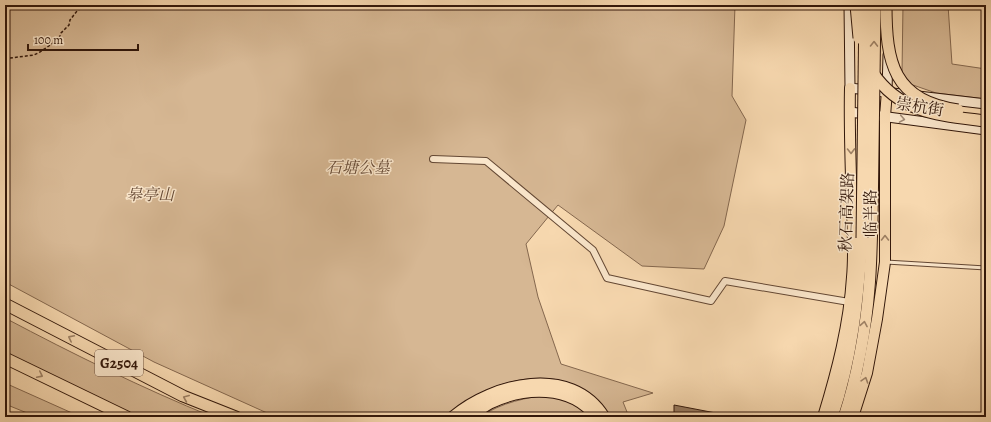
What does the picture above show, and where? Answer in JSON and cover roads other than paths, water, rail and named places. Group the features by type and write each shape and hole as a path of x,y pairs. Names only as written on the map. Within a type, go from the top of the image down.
{"highway":[{"path":"856,5 861,46 867,62 882,85 903,102 919,110 948,116 986,121"},
{"name":"秋石高架路","path":"832,417 838,399 850,348 858,298 862,238 865,5"},
{"name":"秋石高架路","path":"844,417 854,380 865,320 869,288 872,223 875,5"},
{"path":"886,5 886,40 892,64 906,88 914,95 937,106 986,114"},
{"name":"G2504","path":"5,304 183,396 236,417"},
{"name":"G2504","path":"5,358 128,417"},
{"path":"453,417 476,401 495,392 540,384 553,384 572,389 586,397 598,408 604,417"},
{"path":"469,417 490,403 516,394 539,391 562,394 577,400 596,417"}],"main road":[{"name":"临半路","path":"823,417 835,378 846,328 852,277 853,238 849,5"},
{"name":"临半路","path":"853,417 867,373 886,262 885,116 890,5"},
{"name":"崇杭街","path":"850,88 887,91 986,104"},
{"name":"崇杭街","path":"850,112 986,130"}],"street":[{"path":"434,159 486,161 593,250 607,278 712,301 725,281 849,302"}],"lane":[{"path":"886,262 986,268"}],"park label":[{"name":"石塘公墓","path":"358,167"},
{"name":"皋亭山","path":"150,194"}]}
